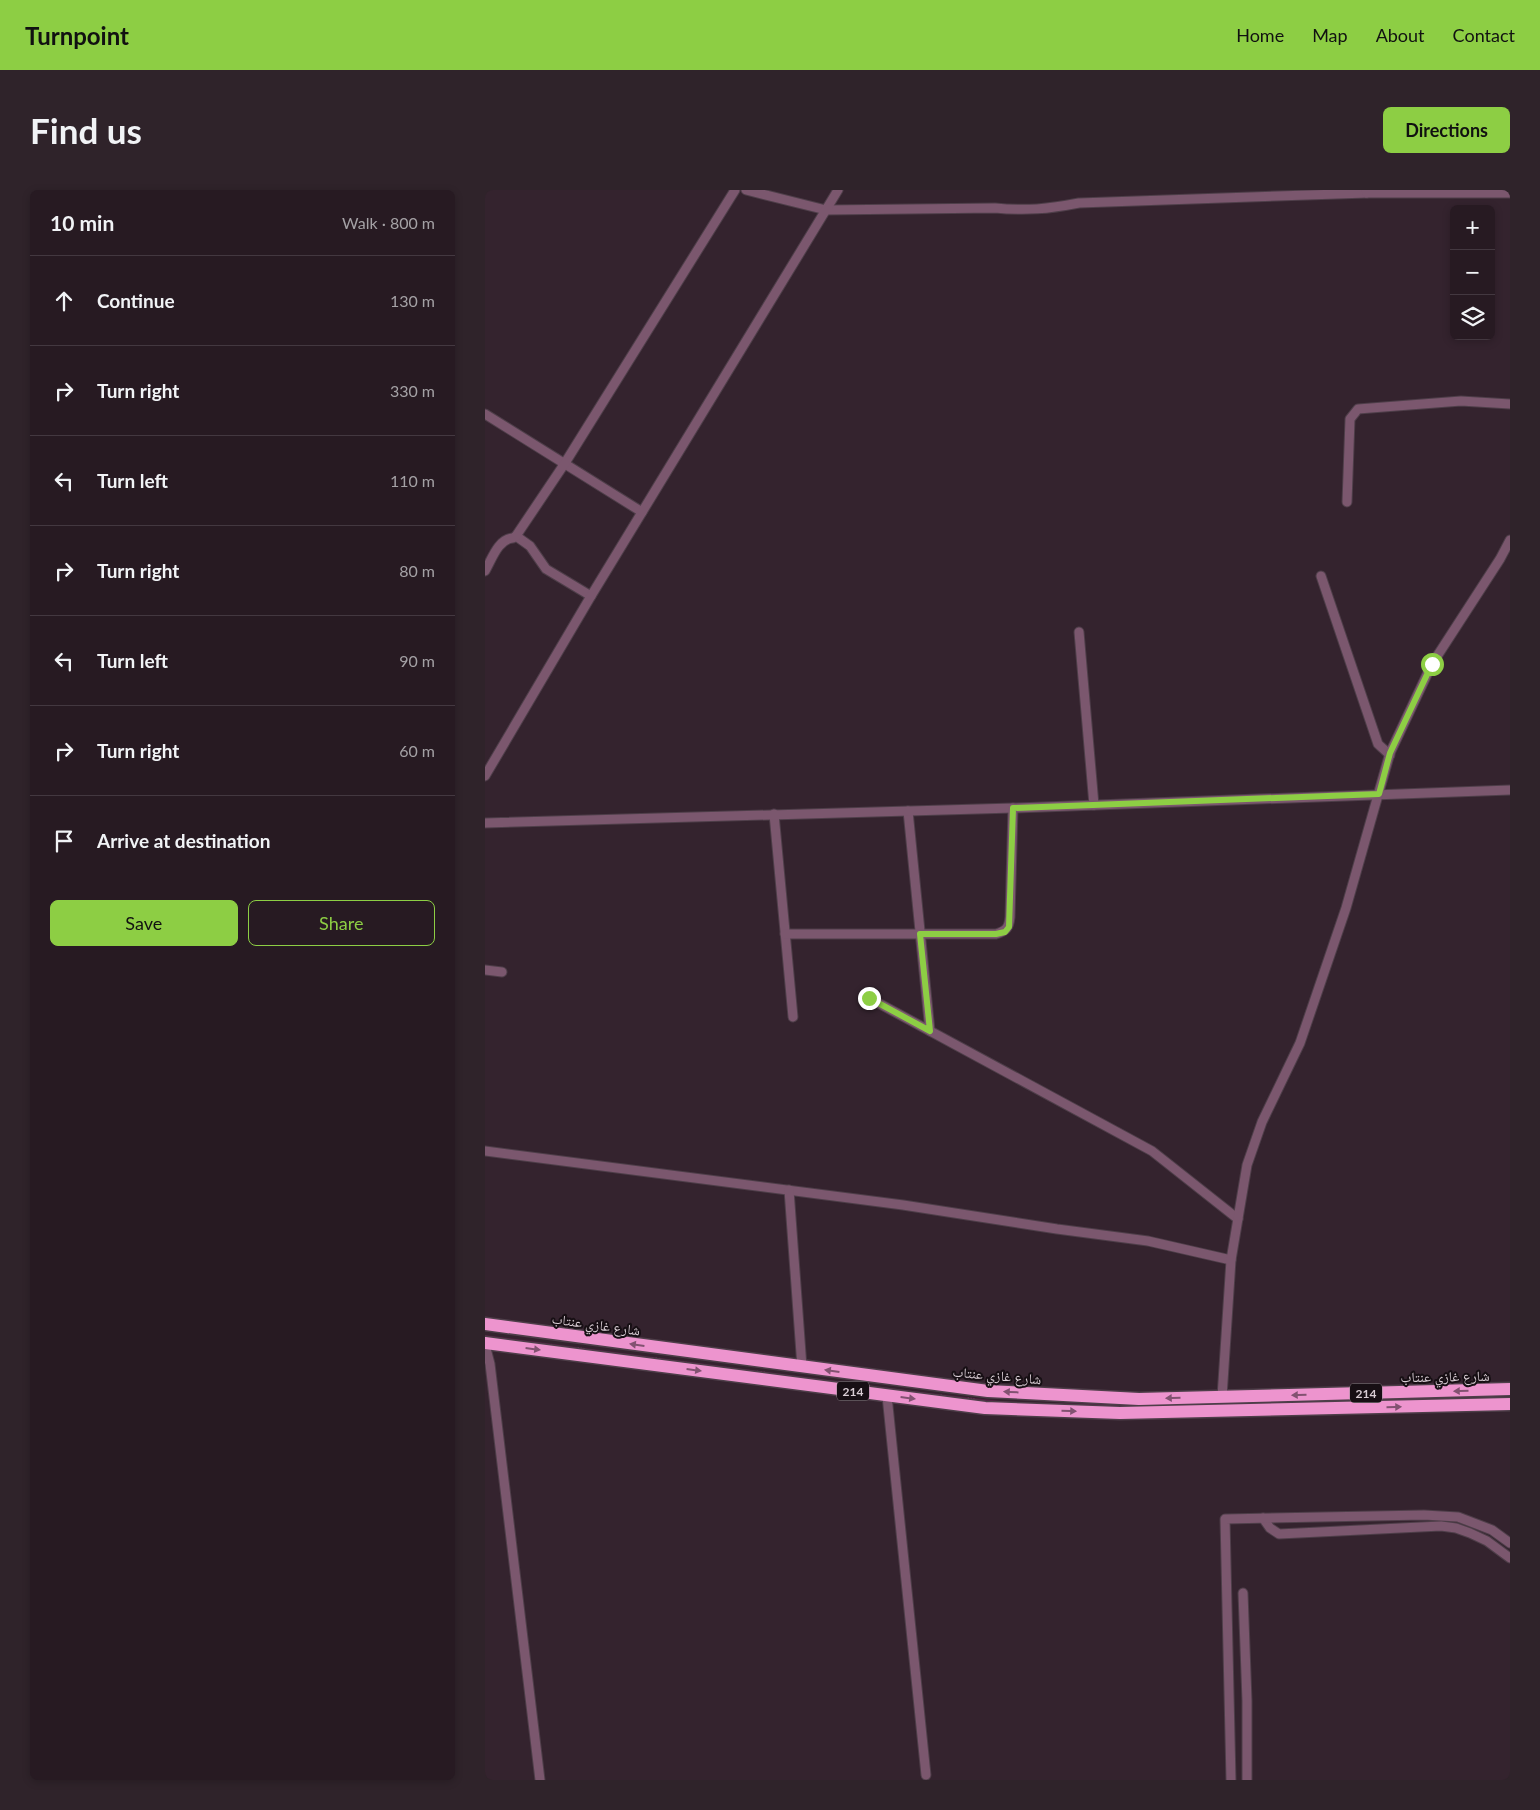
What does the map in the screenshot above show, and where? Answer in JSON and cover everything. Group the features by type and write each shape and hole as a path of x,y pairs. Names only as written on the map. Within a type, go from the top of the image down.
{"highway":[{"name":"شارع غازي عنتاب","path":"485,1324 988,1391 1139,1399 1510,1389"},
{"name":"214","path":"485,1344 985,1408 1119,1413 1510,1404"},
{"path":"1491,1390 1491,1404"}],"street":[{"path":"485,571 500,544 516,536 565,463 735,190"},
{"path":"746,190 826,210 995,208 1023,210 1048,209 1079,203 1267,193 1510,192"},
{"path":"485,776 591,596 838,190"},
{"path":"1347,502 1350,419 1358,409 1461,401 1510,404"},
{"path":"485,414 642,512"},
{"path":"516,536 530,546 546,569 591,596"},
{"path":"1222,1397 1231,1260 1247,1165 1262,1122 1300,1043 1346,908 1389,755 1432,664 1501,559 1510,540"},
{"path":"1321,576 1379,744 1389,755"},
{"path":"1079,632 1094,805"},
{"path":"485,823 1013,808 1510,790"},
{"path":"785,934 996,934 1005,932 1009,927 1013,808"},
{"path":"908,811 930,1031"},
{"path":"774,814 793,1018"},
{"path":"485,970 502,972"},
{"path":"869,998 1152,1151 1238,1219"},
{"path":"485,1151 903,1205 1148,1241 1231,1260"},
{"path":"789,1190 802,1367"},
{"path":"485,1344 493,1384 539,1780"},
{"path":"887,1396 926,1775"},
{"path":"1231,1780 1225,1519 1423,1515 1458,1517 1492,1530 1510,1543"},
{"path":"1263,1518 1270,1528 1279,1534 1425,1526 1456,1528 1487,1542 1510,1558"},
{"path":"1243,1592 1247,1701 1247,1780"}],"green space":[{"path":"485,1335 1019,1403 1117,1404 1473,1396 1473,1398 1123,1408 1015,1406 485,1338"}],"route":[{"path":"869,998 930,1031 920,934 996,934 1005,932 1009,927 1013,808 1379,794 1390,753 1432,664"}]}
